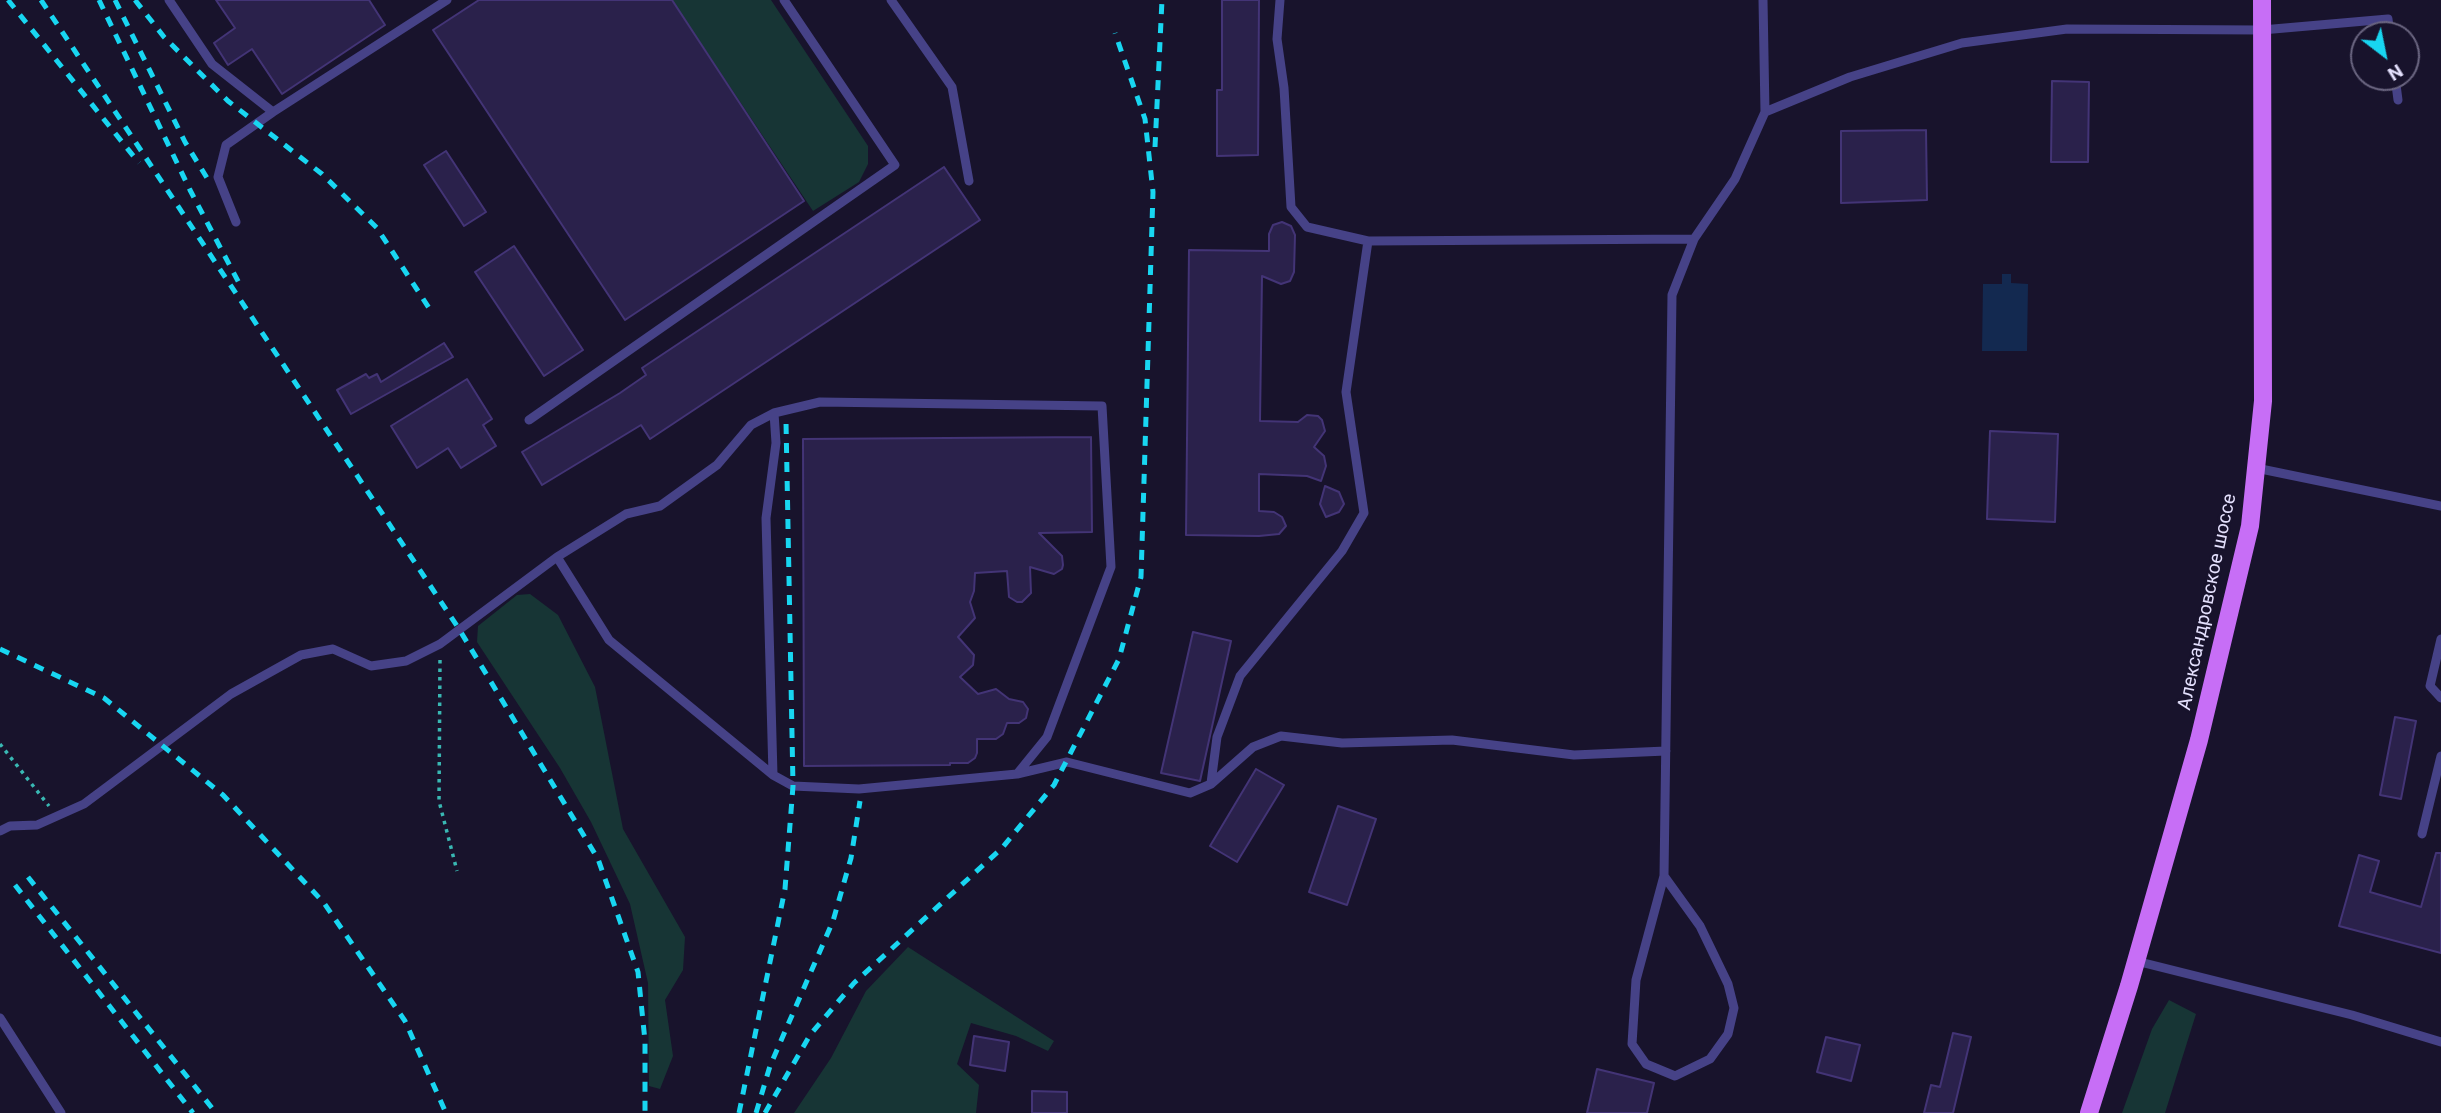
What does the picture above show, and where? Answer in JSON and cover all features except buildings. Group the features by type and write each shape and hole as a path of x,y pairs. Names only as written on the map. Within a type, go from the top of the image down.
{"main road":[{"name":"Александровское шоссе","path":"2089,1113 2199,740 2250,526 2263,401 2262,0"}],"lane":[{"path":"170,0 212,64 273,112"},
{"path":"236,222 218,177 226,145 447,0"},
{"path":"529,421 895,165 784,0"},
{"path":"891,0 952,87 969,181"},
{"path":"1280,0 1277,39 1284,88 1291,207 1307,228 1368,241 1695,239"},
{"path":"1664,876 1700,926 1728,984 1734,1008 1728,1034 1710,1059 1675,1076 1646,1064 1632,1044 1636,980 1664,876 1672,295 1695,239 1735,179 1765,112 1763,0"},
{"path":"2365,21 2388,21"},
{"path":"1765,112 1850,77 1962,43 2067,29 2262,30 2350,22"},
{"path":"2397,91 2399,100"},
{"path":"1211,784 1217,737 1240,676 1342,551 1364,513 1346,392 1368,241"},
{"path":"0,831 10,826 37,825 84,804 231,694 301,654 333,649 371,666 406,661 440,644 557,557 626,514 660,506 717,465 751,425 774,414 820,402 1102,405 1111,567 1047,737 1017,774"},
{"path":"773,775 766,518 776,443 774,414"},
{"path":"2256,468 2441,506"},
{"path":"557,557 609,640 773,775 793,786 859,789 1017,774 1067,762 1190,793 1211,784 1253,747 1281,736 1342,743 1451,740 1574,755 1666,751"},
{"path":"2441,639 2430,686 2441,698"},
{"path":"2422,834 2441,756"},
{"path":"2136,961 2352,1015 2441,1042"},
{"path":"0,1018 61,1113"}],"path":[{"path":"440,644 439,801 457,871"},
{"path":"0,744 57,816"}],"green space":[{"path":"672,0 771,0 868,146 868,164 859,182 813,211"},
{"path":"530,594 558,615 595,687 623,829 685,937 683,970 665,1000 673,1056 660,1089 649,1086 648,983 630,904 591,822 560,768 477,642 478,626 517,595"},
{"path":"908,947 1054,1041 1048,1051 1016,1036 971,1023 957,1064 979,1085 976,1113 794,1113 831,1058 866,991"},
{"path":"2169,1000 2196,1014 2165,1113 2122,1113 2152,1029"}],"water":[{"path":"2002,274 2011,274 2011,283 2028,284 2027,351 1982,351 1983,284 2002,284"}],"railway":[{"path":"8,0 139,163"},
{"path":"41,0 459,629 598,859 638,972 645,1041 645,1113"},
{"path":"99,0 190,190 239,283"},
{"path":"115,0 185,142 207,178"},
{"path":"135,0 164,37 228,101 322,174 377,228 429,308"},
{"path":"1155,147 1162,0"},
{"path":"765,1113 810,1035 854,983 1002,848 1054,785 1119,659 1141,577 1153,192 1145,119 1115,33"},
{"path":"739,1113 785,889 793,786 786,422"},
{"path":"0,649 104,698 223,795 324,903 405,1021 446,1113"},
{"path":"756,1113 770,1066 833,921 851,858 860,801"},
{"path":"28,877 216,1113"},
{"path":"15,885 193,1113"}]}
